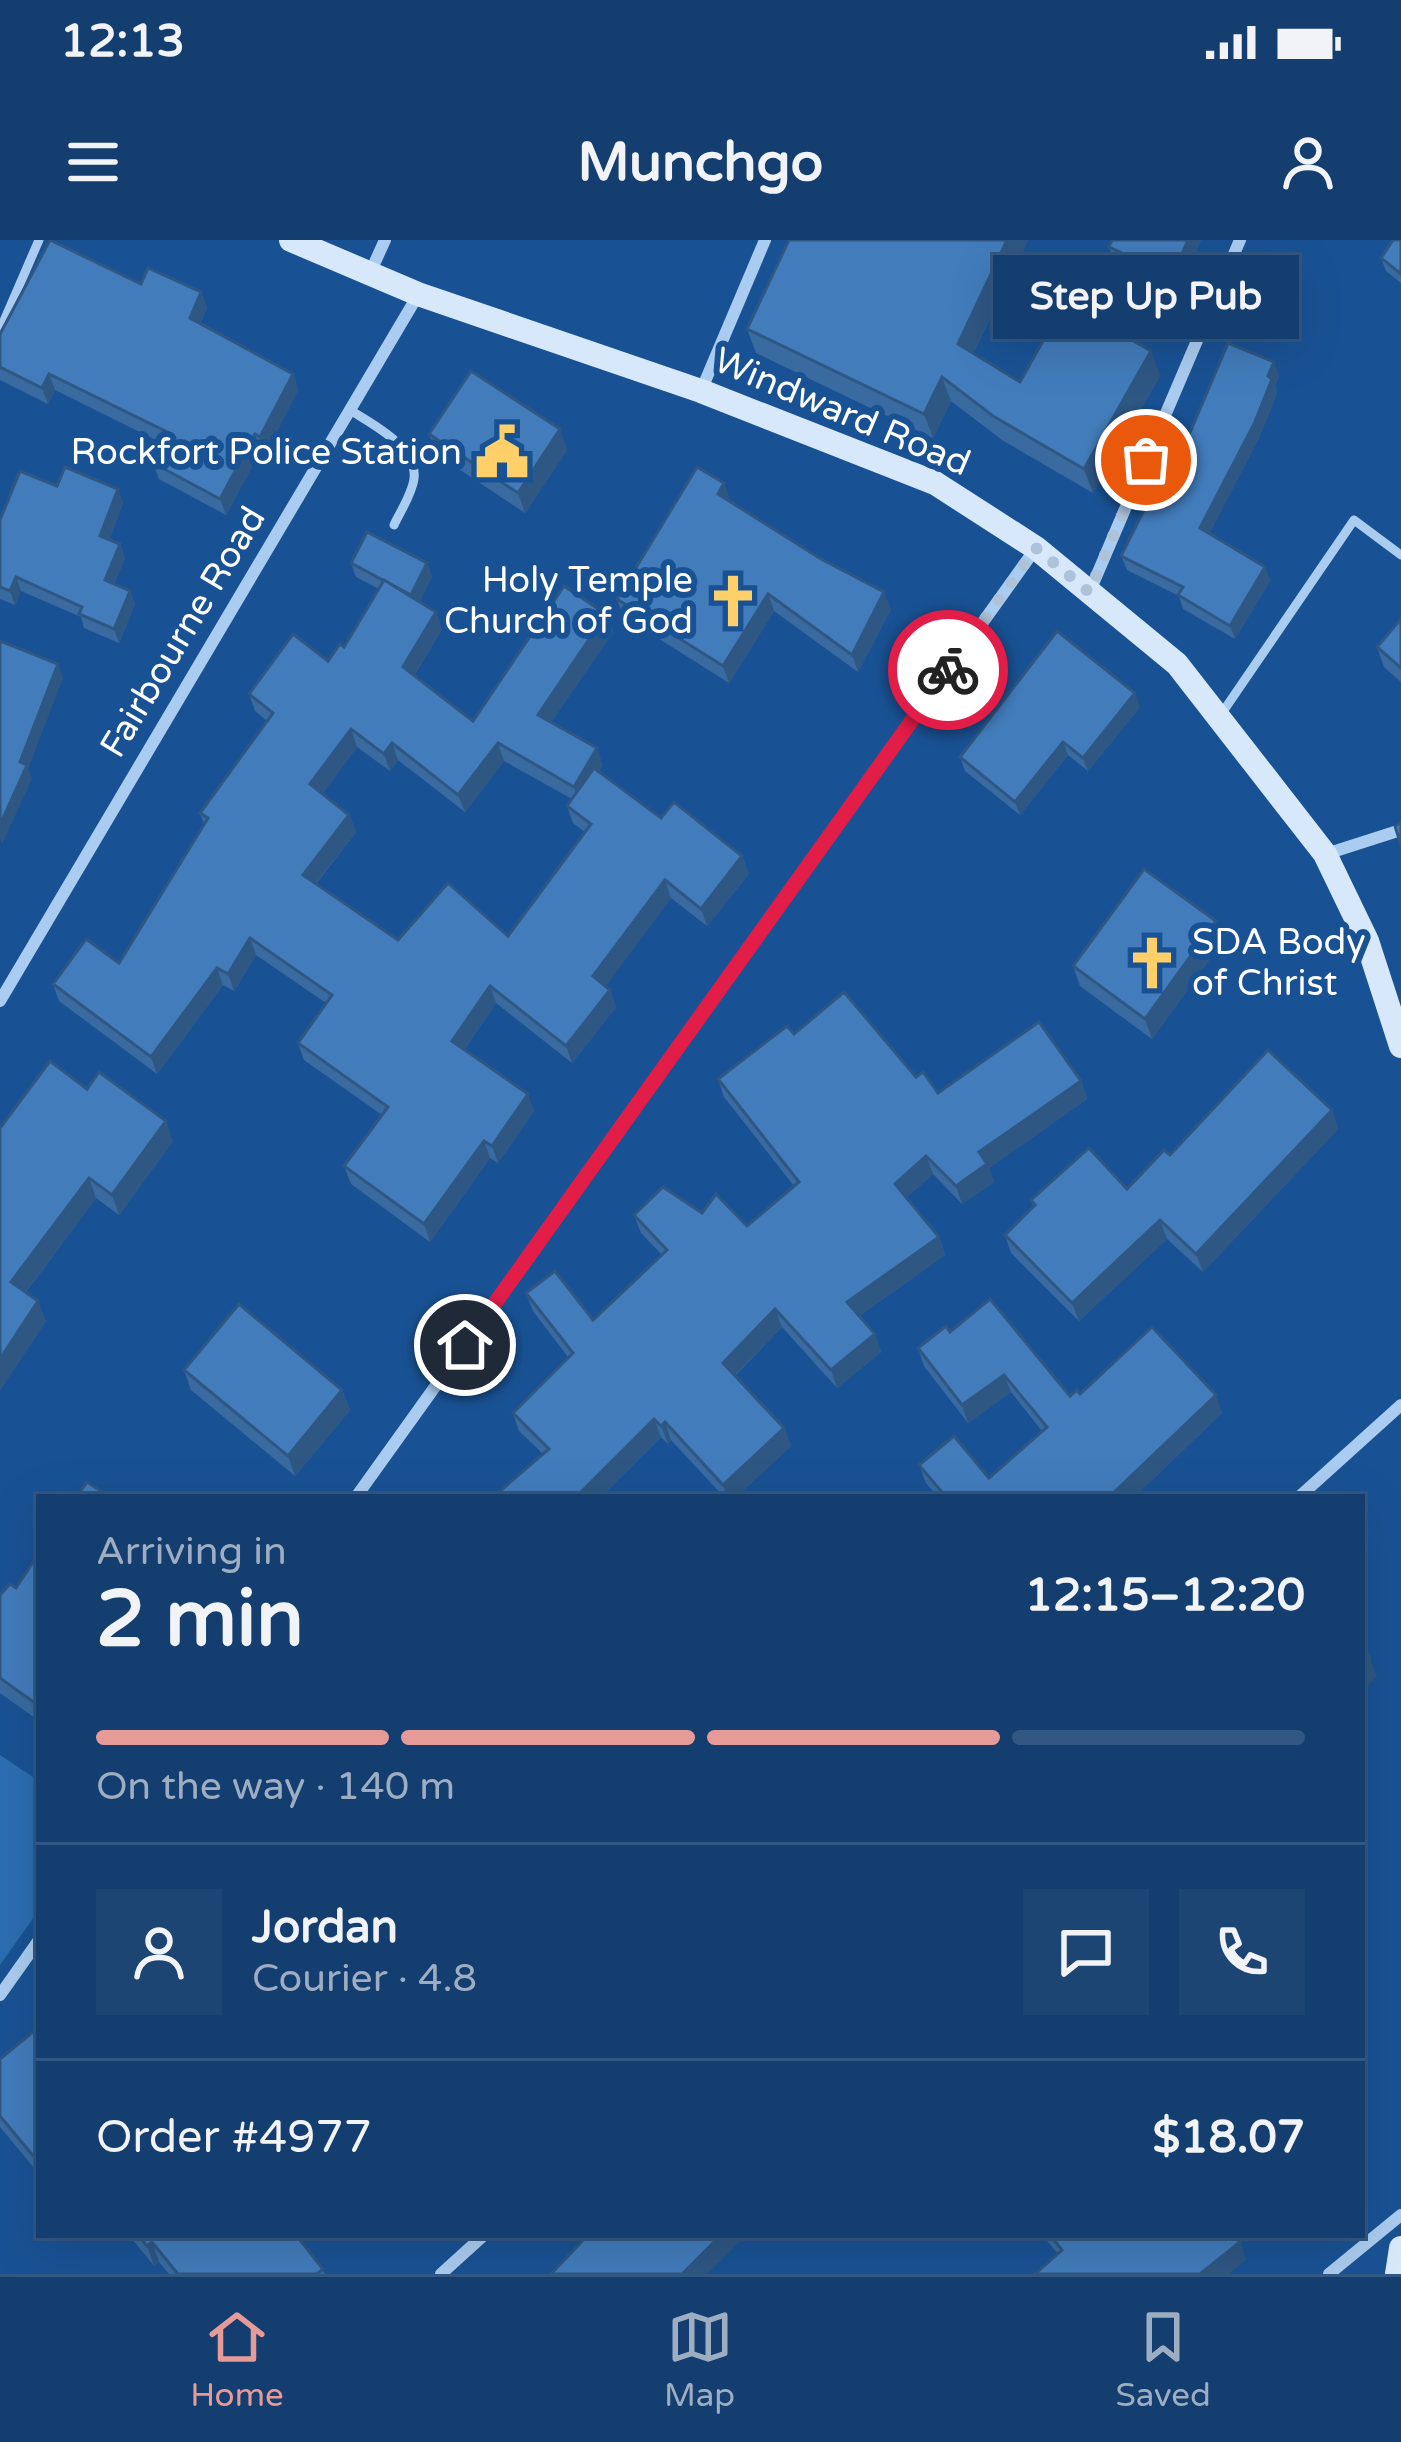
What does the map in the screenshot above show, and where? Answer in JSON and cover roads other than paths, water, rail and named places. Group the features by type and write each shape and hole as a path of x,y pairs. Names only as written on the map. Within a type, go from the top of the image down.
{"main road":[{"name":"Windward Road","path":"291,240 418,294 701,391 934,483 1036,548 1177,664 1325,854 1367,940 1401,1046"},
{"path":"1397,2274 1401,2248"}],"street":[{"path":"370,274 385,240"},
{"path":"701,391 765,240"},
{"path":"1089,592 1240,240"},
{"name":"Fairbourne Road","path":"0,1001 418,294"},
{"path":"358,1494 1036,548"},
{"path":"1325,854 1401,830"},
{"path":"1303,1494 1401,1405"},
{"path":"0,1995 36,1944"},
{"path":"1330,2274 1401,2215"},
{"path":"441,2274 481,2238"}],"lane":[{"path":"0,330 39,240"},
{"path":"350,410 389,435 412,465 415,479 394,525"},
{"path":"1219,718 1354,520 1401,555"}],"place":[{"name":"Rockfort Police Station","path":"502,452"},
{"name":"Step Up Pub","path":"1146,460"},
{"name":"Holy Temple Church of God","path":"733,601"},
{"name":"SDA Body of Christ","path":"1152,963"}]}
